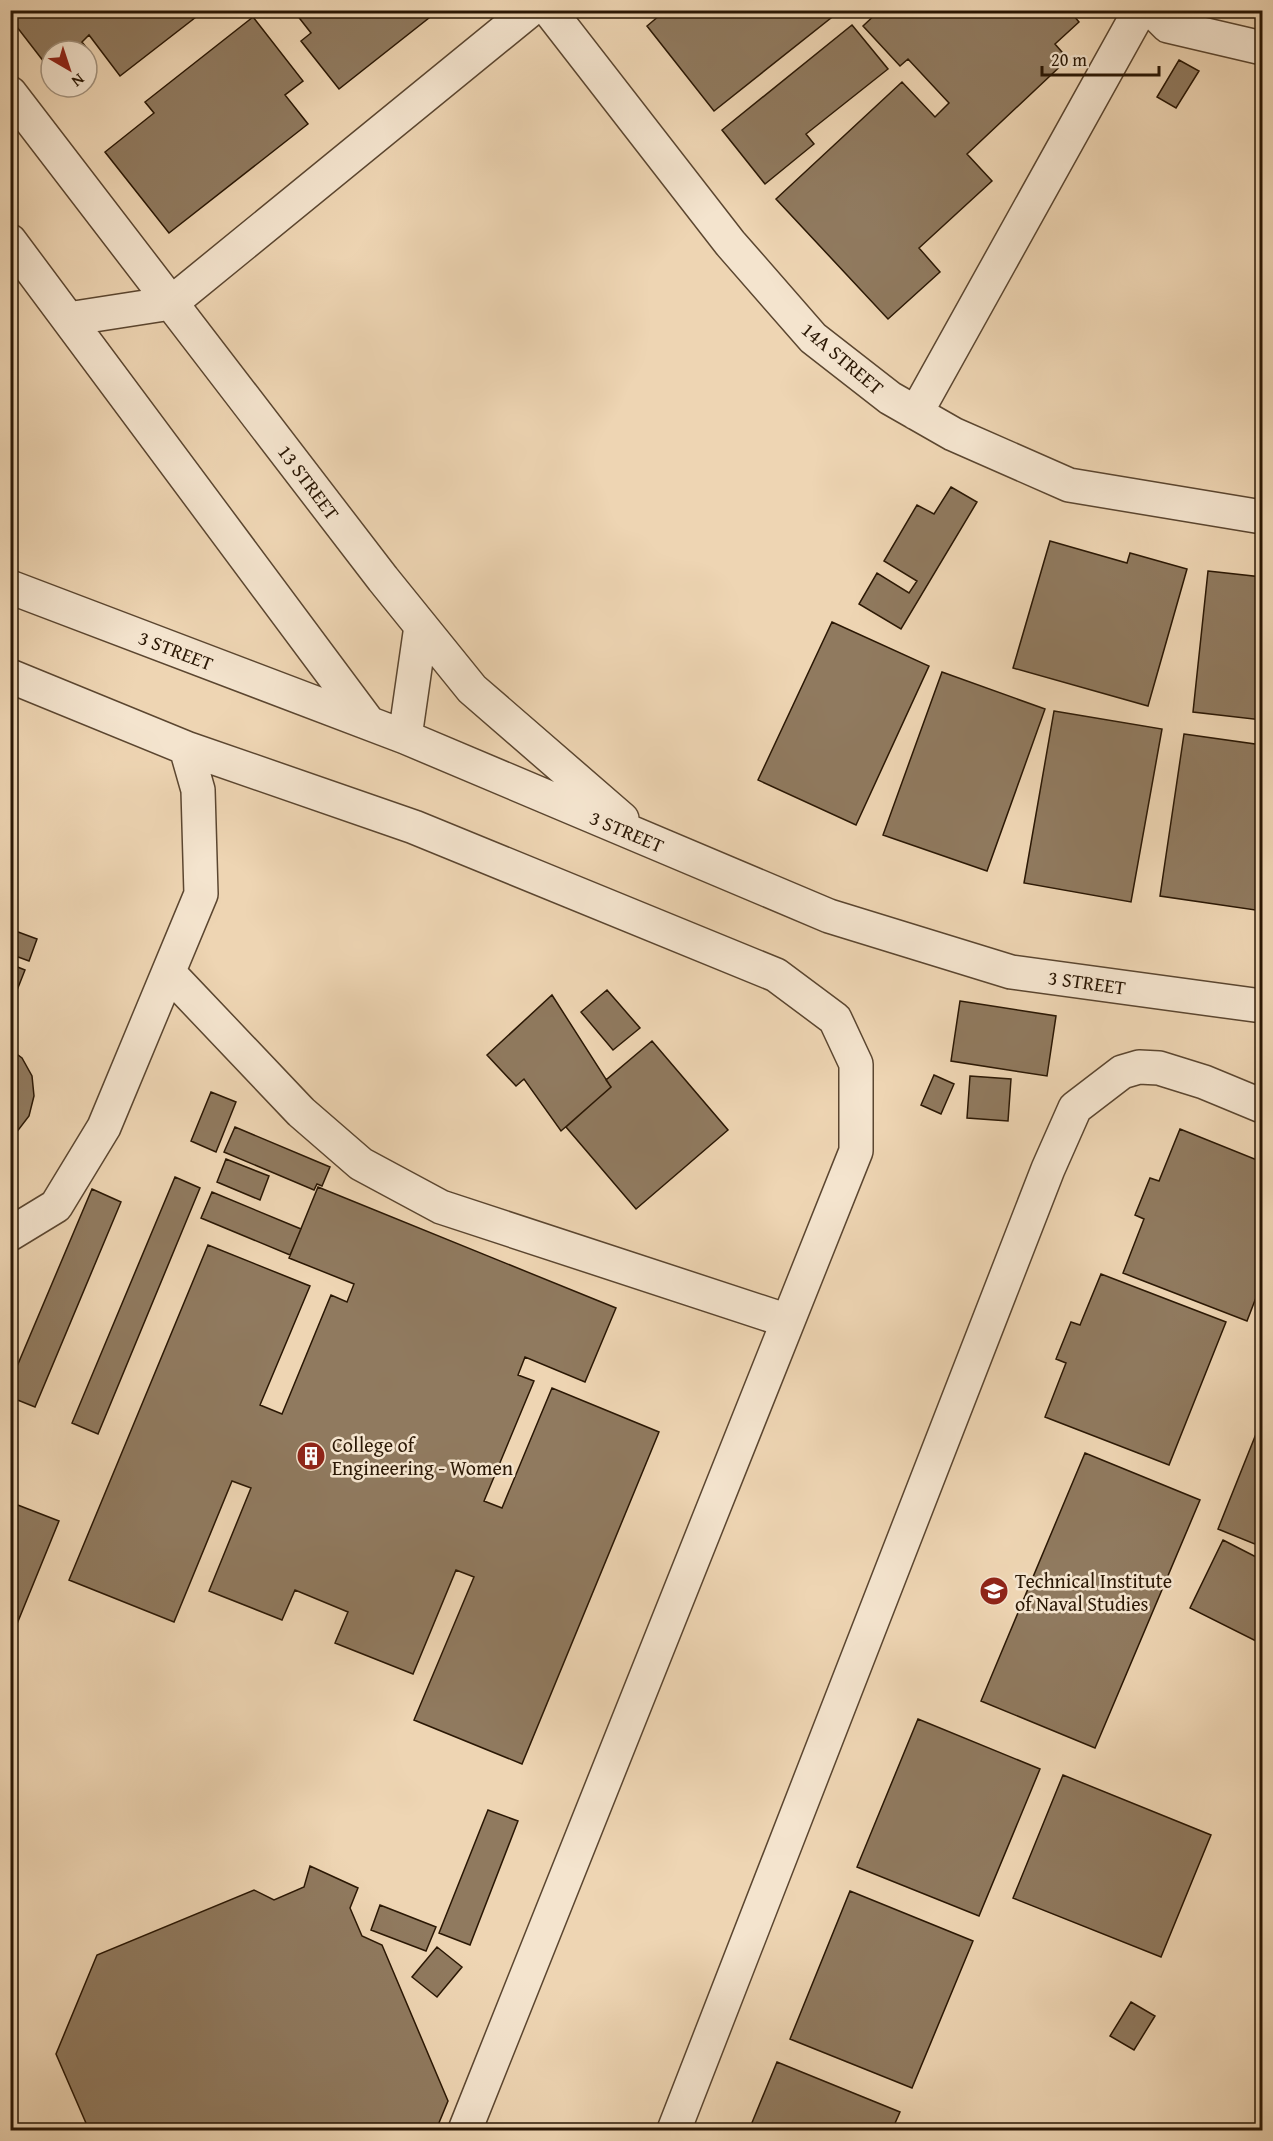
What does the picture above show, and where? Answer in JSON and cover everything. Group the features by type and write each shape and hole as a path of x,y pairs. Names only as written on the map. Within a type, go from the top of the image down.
{"street":[{"path":"68,319 171,303 530,10"},
{"name":"14A STREET","path":"549,10 730,243 813,338 890,398 953,434 1069,484 1263,517"},
{"path":"916,413 1140,10"},
{"path":"1152,10 1168,26 1263,48"},
{"name":"13 STREET","path":"10,93 472,689 644,838"},
{"path":"10,242 368,723"},
{"name":"3 STREET","path":"10,587 405,737 829,916 1011,972 1263,1006"},
{"path":"405,737 421,626"},
{"path":"10,676 186,748 414,827 776,975 835,1018 856,1064 856,1151 465,2130"},
{"path":"10,1234 56,1206 105,1127 201,894 198,790 186,748"},
{"path":"168,973 301,1112 361,1164 441,1207 788,1321"},
{"path":"674,2130 1044,1180 1075,1108 1122,1072 1139,1067 1159,1068 1204,1082 1263,1106"}],"building":[{"path":"10,10 205,10 120,76 99,48 99,39 92,39 89,35 85,39 39,39 39,55 10,18"},
{"path":"293,10 439,10 339,89 301,41 311,33"},
{"path":"666,10 841,10 714,111 647,26"},
{"path":"880,10 1069,10 1079,22 1055,44 1068,59 967,154 992,181 919,248 940,272 888,319 776,199 902,82 935,117 949,103 908,59 900,66 863,26"},
{"path":"253,17 303,81 285,95 308,124 169,233 105,152 154,113 145,102"},
{"path":"852,25 888,69 806,134 814,144 765,184 722,130"},
{"path":"1179,60 1199,71 1176,108 1157,97"},
{"path":"951,487 977,502 901,629 859,604 877,573 909,593 917,581 884,561 917,505 934,514"},
{"path":"1050,541 1127,563 1130,553 1187,569 1148,706 1013,668"},
{"path":"1208,571 1262,577 1262,720 1193,712"},
{"path":"832,622 929,666 856,825 758,780"},
{"path":"942,672 1045,709 987,871 883,835"},
{"path":"1054,711 1162,729 1131,902 1024,883"},
{"path":"1184,734 1262,745 1262,911 1160,896"},
{"path":"10,929 37,939 29,961 10,954"},
{"path":"10,964 25,970 10,1008"},
{"path":"607,990 640,1028 613,1050 581,1012"},
{"path":"552,995 611,1087 561,1131 524,1079 516,1086 487,1055"},
{"path":"960,1001 1056,1016 1047,1076 951,1061"},
{"path":"652,1041 728,1130 636,1209 566,1127 611,1087 606,1080"},
{"path":"10,1049 22,1058 32,1076 34,1096 29,1116 16,1133 10,1136"},
{"path":"934,1075 954,1084 941,1114 921,1105"},
{"path":"970,1076 1011,1079 1008,1121 967,1118"},
{"path":"211,1092 236,1102 216,1152 191,1141"},
{"path":"235,1127 330,1167 322,1186 317,1184 314,1190 224,1152"},
{"path":"1180,1129 1262,1162 1262,1282 1247,1321 1123,1273 1144,1219 1135,1215 1150,1178 1159,1181"},
{"path":"226,1159 269,1176 260,1200 217,1182"},
{"path":"175,1177 200,1188 98,1434 72,1423"},
{"name":"College of Engineering - Women","path":"318,1187 616,1308 585,1382 525,1357 518,1375 534,1381 484,1501 502,1508 552,1388 659,1432 522,1764 414,1720 474,1577 456,1570 413,1674 335,1643 348,1612 295,1590 282,1620 209,1591 251,1488 232,1481 174,1622 69,1580 208,1245 310,1286 260,1405 282,1414 331,1295 347,1302 354,1284 289,1258"},
{"path":"92,1189 121,1202 35,1407 10,1397 10,1383"},
{"path":"212,1192 301,1229 290,1255 201,1218"},
{"path":"1101,1274 1226,1322 1169,1465 1045,1417 1066,1363 1056,1359 1071,1322 1080,1325"},
{"path":"1262,1419 1262,1547 1218,1529"},
{"path":"1085,1453 1200,1500 1095,1748 981,1701"},
{"path":"10,1502 59,1521 10,1641"},
{"path":"1223,1540 1262,1560 1262,1644 1190,1608"},
{"path":"918,1719 1040,1769 979,1916 857,1867"},
{"path":"1063,1775 1211,1835 1161,1957 1013,1898"},
{"path":"488,1810 518,1821 470,1945 439,1933"},
{"path":"310,1866 358,1888 350,1908 362,1936 382,1945 448,2101 436,2130 89,2130 56,2054 97,1955 254,1890 274,1900 304,1887"},
{"path":"850,1891 973,1941 912,2088 790,2039"},
{"path":"380,1905 436,1927 426,1951 371,1930"},
{"path":"437,1947 462,1967 437,1997 412,1977"},
{"path":"1131,2002 1155,2016 1134,2050 1110,2036"},
{"path":"777,2062 900,2112 892,2130 749,2130"}],"place":[{"name":"College of Engineering - Women","path":"311,1456"},
{"name":"Technical Institute of Naval Studies","path":"994,1591"}]}
